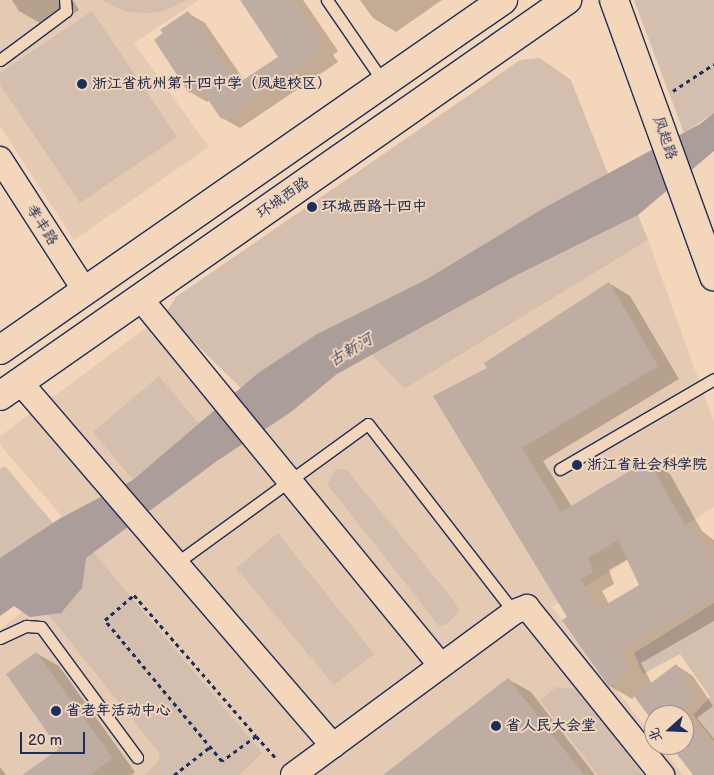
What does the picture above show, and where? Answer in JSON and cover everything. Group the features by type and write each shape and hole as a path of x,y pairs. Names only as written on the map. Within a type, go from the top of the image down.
{"main road":[{"path":"0,350 503,0"},
{"name":"环城西路","path":"10,389 566,0"},
{"name":"凤起路","path":"614,0 657,112 714,277"}],"street":[{"name":"孝丰路","path":"0,159 85,291"},
{"path":"140,298 441,666"},
{"path":"10,389 52,420 333,746"},
{"path":"286,768 333,746 514,612 527,607 662,775"}],"lane":[{"path":"0,60 66,11 65,0"},
{"path":"327,0 384,83"},
{"path":"560,469 714,379"},
{"path":"175,564 368,424 514,612"},
{"path":"0,638 26,626 41,627 137,758"}],"path":[{"path":"657,112 714,64"},
{"path":"256,736 222,761 105,620 134,595 286,768"},
{"path":"174,775 210,746"}],"shaded area":[{"name":"浙江省杭州第十四中学（凤起校区）","path":"0,0 199,0 134,43 209,147 74,240 0,126"},
{"path":"101,0 187,0 163,11 149,13 127,12"},
{"path":"634,0 714,0 714,113 684,133"},
{"path":"92,11 177,137 80,203 0,85 0,73"},
{"path":"540,58 571,80 608,174 542,209 427,279 317,334 258,373 241,388 165,314 176,297 520,60"},
{"path":"638,215 648,240 405,389 372,355 517,275"},
{"path":"648,240 714,422 714,507 552,607 644,725 644,755 668,755 683,775 0,775 0,630 93,552 0,445 0,436 165,314 259,419 352,350 361,361 372,355 406,389"},
{"path":"159,376 200,425 133,480 93,432"},
{"path":"5,466 53,523 0,558 0,469"},
{"path":"336,469 346,469 455,602 459,611 447,624 439,626 327,484"},
{"path":"278,533 374,654 334,685 236,568"},
{"path":"93,552 262,753 239,775 144,775 157,763 160,754 37,600 39,591"},
{"path":"714,603 714,741 694,716 710,697 680,654 643,674 634,653"},
{"path":"556,687 577,689 584,695 643,775 598,775 540,700"}],"water":[{"name":"古新河","path":"714,113 714,151 638,215 517,275 337,374 291,412 217,461 86,558 82,588 61,613 30,617 14,606 0,616 0,558 59,519 133,480 258,373 317,334 427,279 542,209 700,124"}],"building":[{"path":"240,0 294,0 322,41 316,45 321,52 221,119 199,86 189,93 154,40 163,33 160,30 188,11 237,84 278,57"},
{"path":"609,282 658,366 522,448 561,512 648,460 685,525 690,522 714,565 714,597 620,651 631,671 609,687 562,620 567,617 433,396 487,368 484,363","holes":["618,540 639,585 597,610 581,579 593,572 588,558"]},
{"name":"省老年活动中心","path":"36,652 113,758 90,775 22,775 59,749 6,674"},
{"path":"676,664 696,696 683,705 644,705 644,710 634,696"},
{"name":"省人民大会堂","path":"508,678 584,775 383,775"},
{"path":"694,725 714,751 714,775 693,775 678,755 694,755"}],"place":[{"name":"浙江省杭州第十四中学（凤起校区）","path":"82,84"},
{"name":"环城西路十四中","path":"312,207"},
{"name":"浙江省社会科学院","path":"577,465"},
{"name":"省老年活动中心","path":"56,711"},
{"name":"省人民大会堂","path":"496,726"}]}
